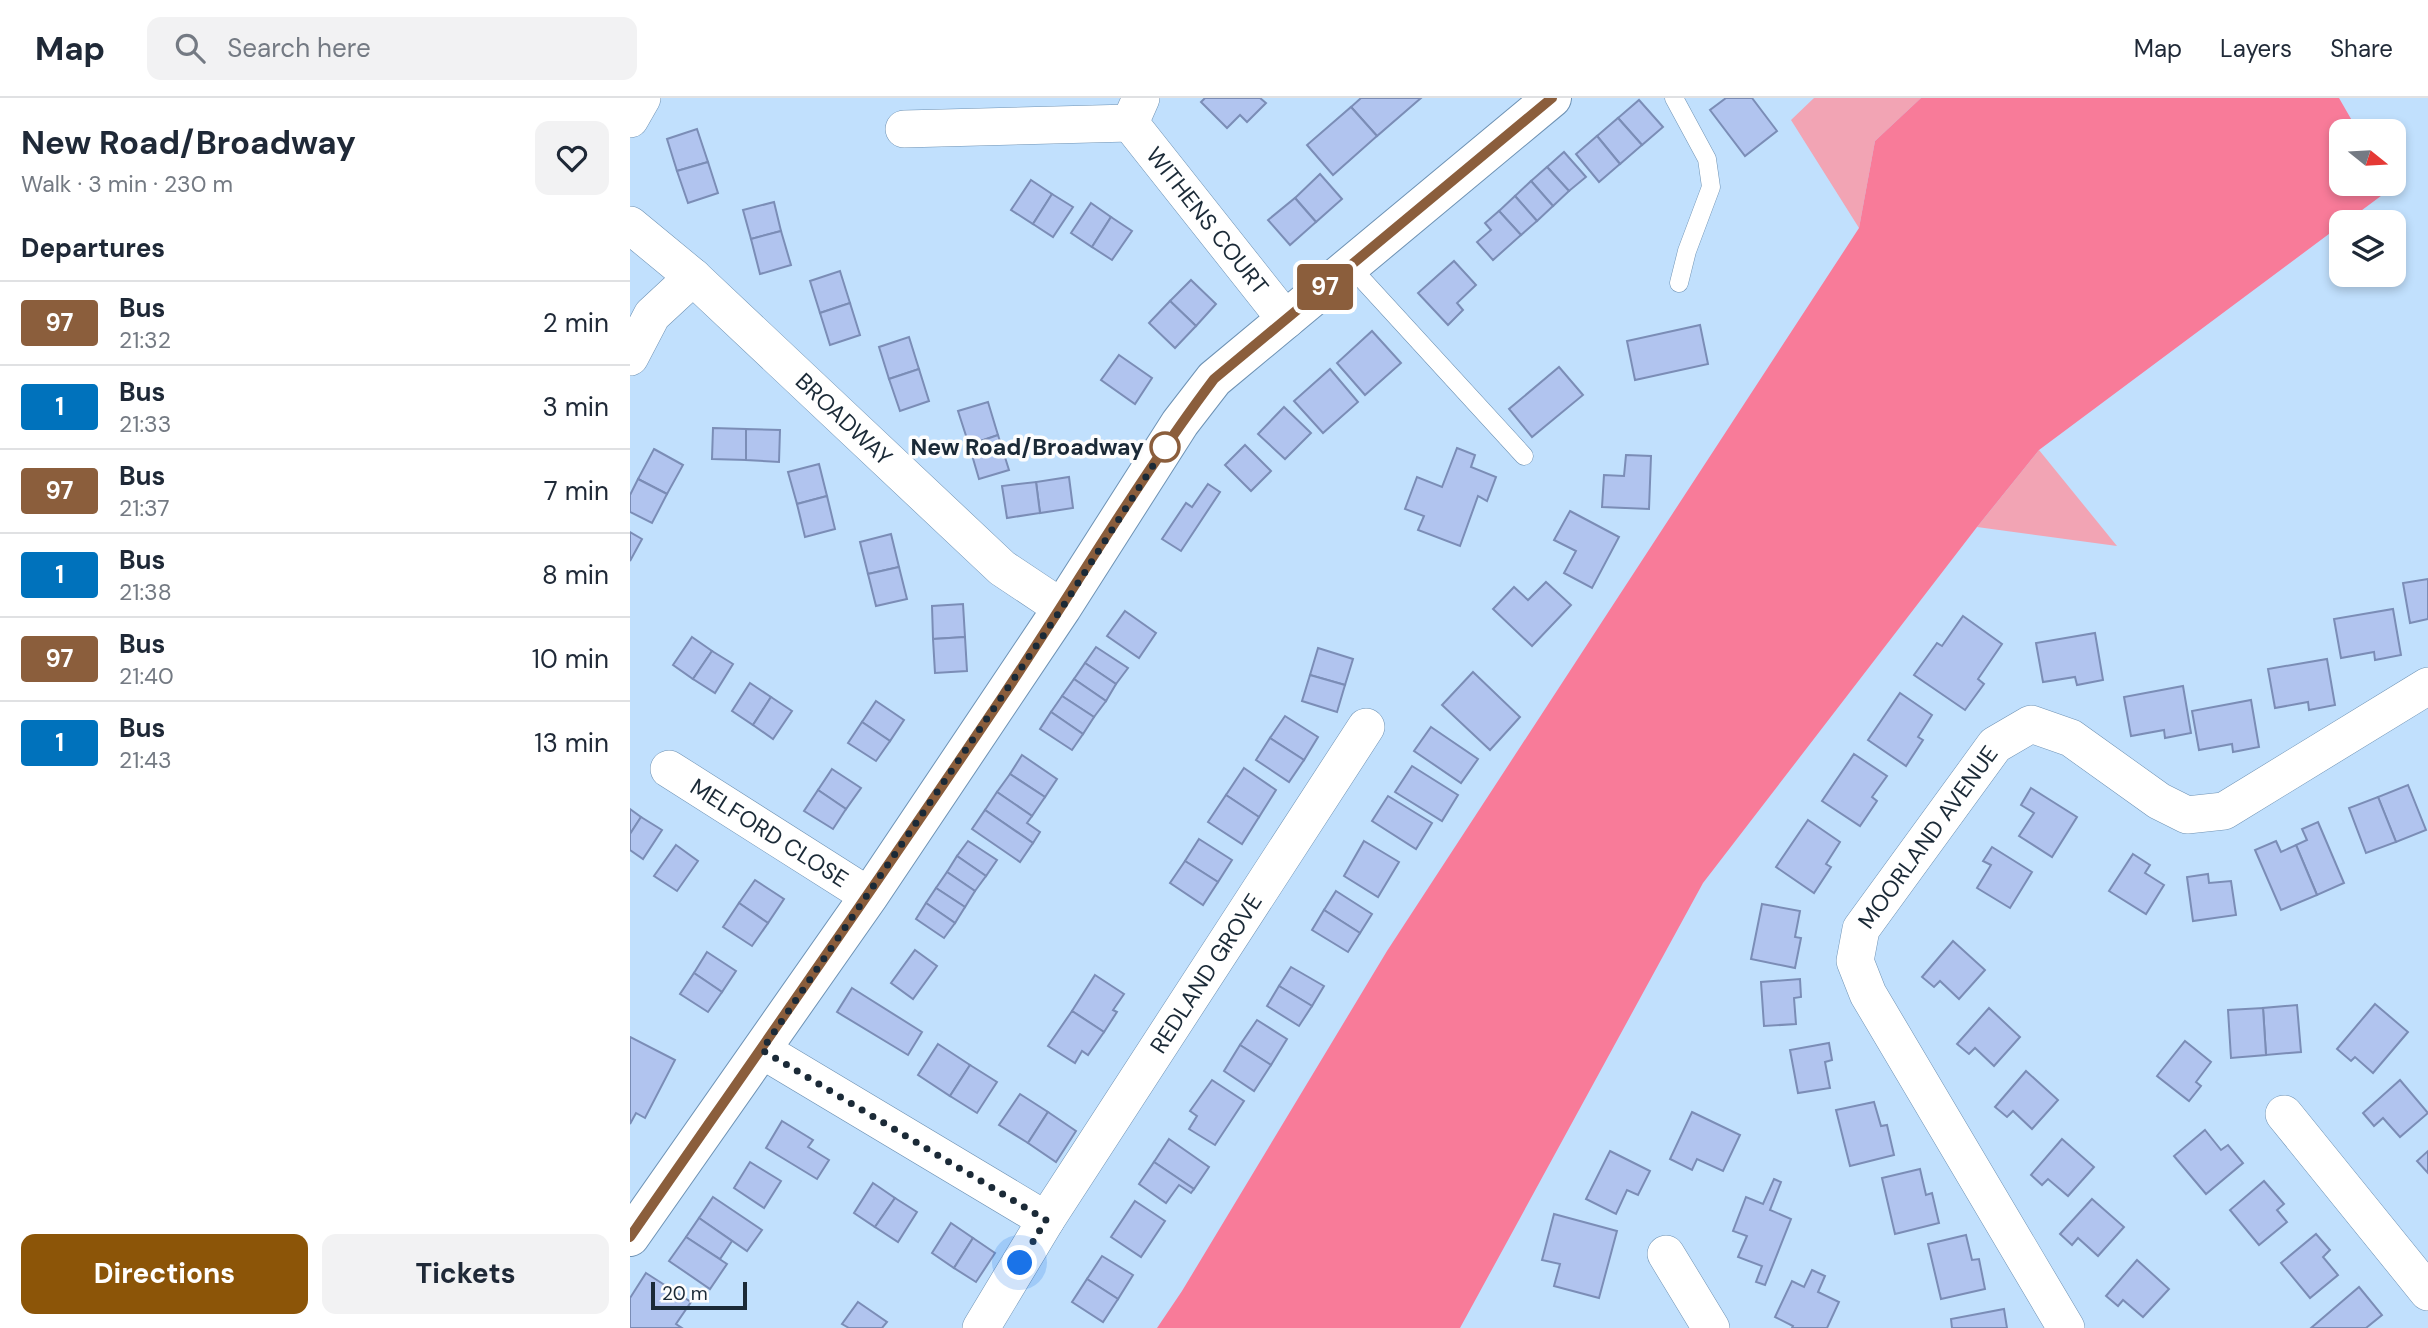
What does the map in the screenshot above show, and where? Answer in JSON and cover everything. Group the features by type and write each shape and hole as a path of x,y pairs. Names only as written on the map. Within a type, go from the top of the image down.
{"street":[{"path":"630,119 642,98"},
{"path":"630,1237 869,896 1062,608 1180,423 1214,379 1552,98"},
{"name":"WITHENS COURT","path":"904,129 1135,110 1286,320"},
{"name":"BROADWAY","path":"630,225 693,277 1002,568 1062,608"},
{"path":"630,357 652,315 693,277"},
{"name":"MOORLAND AVENUE","path":"2066,1328 1868,994 1855,961 1861,929 1995,745 2031,724 2071,738 2159,801 2188,816 2224,811 2428,685"},
{"name":"REDLAND GROVE","path":"981,1328 1046,1220 1366,727"},
{"name":"MELFORD CLOSE","path":"669,769 869,896"},
{"path":"762,1050 1046,1220"},
{"path":"2284,1114 2428,1292"},
{"path":"1666,1254 1711,1328"}],"lane":[{"path":"1674,98 1707,159 1710,187 1687,251 1679,283"},
{"path":"1350,266 1524,456"}],"shaded area":[{"path":"1814,98 1921,98 1875,141 1859,228 1791,120"},
{"path":"1921,98 2339,98 2351,119 2329,119 2329,196 2381,196 2362,210 2329,210 2329,234 2039,450 1703,883 1460,1328 1157,1328 1387,951 1859,228 1875,141"},
{"path":"2039,450 2117,546 1977,527"}],"building":[{"path":"1205,98 1260,98 1266,103 1247,122 1240,115 1227,128 1201,102"},
{"path":"1361,98 1421,98 1377,136 1351,107"},
{"path":"1726,98 1752,98 1777,131 1745,156 1710,110"},
{"path":"1639,100 1663,127 1642,145 1618,118"},
{"path":"1351,107 1377,136 1333,175 1307,145"},
{"path":"1618,118 1642,145 1620,164 1597,136"},
{"path":"697,129 708,162 677,171 667,139"},
{"path":"1597,136 1620,164 1599,182 1576,154"},
{"path":"1564,152 1586,177 1569,191 1547,167"},
{"path":"708,162 718,193 688,203 677,171"},
{"path":"1547,167 1569,191 1553,206 1531,181"},
{"path":"1320,174 1342,199 1316,222 1295,198"},
{"path":"1031,180 1052,194 1033,224 1011,210"},
{"path":"1531,181 1553,206 1537,221 1515,196"},
{"path":"1052,194 1073,207 1053,237 1033,224"},
{"path":"1515,196 1537,221 1521,235 1499,211"},
{"path":"1295,198 1316,222 1290,245 1268,220"},
{"path":"774,202 781,231 751,239 743,210"},
{"path":"1091,203 1111,217 1092,247 1071,233"},
{"path":"1499,211 1521,235 1493,260 1477,242 1491,230 1485,223"},
{"path":"1111,217 1132,231 1112,260 1092,247"},
{"path":"781,231 791,265 760,274 751,239"},
{"path":"1454,261 1476,285 1457,303 1463,310 1448,325 1418,293"},
{"path":"840,271 850,303 820,313 810,281"},
{"path":"1191,280 1216,304 1196,326 1170,301"},
{"path":"1170,301 1196,326 1175,348 1149,323"},
{"path":"850,303 860,335 830,345 820,313"},
{"path":"1700,325 1708,364 1635,380 1627,341"},
{"path":"1372,331 1401,363 1365,395 1337,363"},
{"path":"909,337 919,369 889,379 879,347"},
{"path":"1119,355 1152,378 1135,404 1101,380"},
{"path":"1559,367 1583,395 1532,437 1509,409"},
{"path":"919,369 929,401 900,411 889,379"},
{"path":"1330,369 1358,402 1323,433 1294,401"},
{"path":"988,402 998,435 969,445 958,411"},
{"path":"1284,407 1311,433 1285,459 1258,434"},
{"path":"713,428 746,429 746,460 712,459"},
{"path":"746,429 780,430 779,462 746,460"},
{"path":"998,435 1009,470 979,479 969,445"},
{"path":"1245,445 1271,471 1251,491 1225,465"},
{"path":"1457,448 1475,455 1471,467 1496,477 1487,501 1478,496 1460,546 1418,530 1424,516 1405,509 1417,477 1442,487"},
{"path":"654,449 683,465 667,494 638,479"},
{"path":"1626,455 1651,456 1649,509 1602,507 1604,475 1624,476"},
{"path":"819,464 827,496 797,504 788,472"},
{"path":"1069,477 1073,508 1040,513 1036,482"},
{"path":"638,479 667,494 652,523 630,512 630,495"},
{"path":"1036,482 1040,513 1007,518 1002,486"},
{"path":"1208,484 1220,492 1181,551 1162,539 1186,503 1192,507"},
{"path":"827,496 835,529 805,537 797,504"},
{"path":"1570,511 1619,537 1592,588 1564,573 1576,551 1554,540"},
{"path":"630,532 642,539 630,561"},
{"path":"891,534 899,567 868,574 860,542"},
{"path":"899,567 907,599 876,606 868,574"},
{"path":"2428,579 2428,619 2410,623 2403,583"},
{"path":"1546,582 1571,605 1532,646 1493,609 1514,587 1528,600"},
{"path":"963,604 965,637 933,639 932,606"},
{"path":"2393,609 2401,655 2375,660 2374,652 2341,658 2334,619"},
{"path":"1125,611 1156,633 1139,658 1107,636"},
{"path":"1963,616 2002,644 1978,679 1984,684 1965,710 1914,675 1937,643 1942,646"},
{"path":"2095,633 2103,680 2077,685 2075,677 2043,682 2036,643"},
{"path":"692,637 712,651 693,679 673,665"},
{"path":"965,637 967,671 935,673 933,639"},
{"path":"1096,647 1128,668 1116,684 1085,663"},
{"path":"1318,648 1353,659 1345,685 1310,675"},
{"path":"712,651 733,664 715,693 693,679"},
{"path":"2327,659 2335,705 2309,710 2308,702 2275,708 2268,669"},
{"path":"1085,663 1116,684 1106,701 1074,679"},
{"path":"1473,672 1520,717 1490,750 1442,705"},
{"path":"1310,675 1345,685 1337,712 1302,701"},
{"path":"1074,679 1106,701 1094,717 1062,696"},
{"path":"750,683 771,697 753,725 732,711"},
{"path":"2183,686 2191,733 2165,738 2164,730 2131,736 2124,697"},
{"path":"1900,693 1932,715 1918,737 1923,740 1906,766 1868,740"},
{"path":"1062,696 1094,717 1083,734 1051,712"},
{"path":"771,697 792,711 773,739 753,725"},
{"path":"2251,700 2259,747 2233,752 2232,744 2199,750 2192,711"},
{"path":"876,701 904,720 890,741 862,722"},
{"path":"1051,712 1083,734 1072,750 1040,729"},
{"path":"1285,716 1318,737 1304,760 1270,738"},
{"path":"862,722 890,741 876,761 848,743"},
{"path":"1431,727 1478,759 1461,783 1414,751"},
{"path":"1270,738 1304,760 1289,782 1256,760"},
{"path":"1854,754 1887,776 1872,797 1877,801 1860,826 1822,801"},
{"path":"1022,755 1057,779 1045,797 1010,774"},
{"path":"1412,766 1458,795 1442,821 1395,792"},
{"path":"1244,768 1276,790 1259,817 1226,795"},
{"path":"832,769 861,788 846,809 818,790"},
{"path":"1010,774 1045,797 1032,816 997,792"},
{"path":"2408,785 2426,830 2396,842 2378,797"},
{"path":"2031,788 2077,817 2052,857 2019,836 2034,813 2021,805"},
{"path":"818,790 846,809 833,829 804,811"},
{"path":"997,792 1032,816 1027,823 1040,832 1033,843 985,810"},
{"path":"1226,795 1259,817 1242,844 1208,822"},
{"path":"1388,796 1432,823 1416,849 1372,821"},
{"path":"2378,797 2396,842 2366,853 2349,808"},
{"path":"630,809 641,817 630,834"},
{"path":"985,810 1033,843 1020,862 972,829"},
{"path":"641,817 662,830 643,859 630,850 630,834"},
{"path":"1808,820 1840,842 1826,864 1831,867 1814,893 1776,867"},
{"path":"2318,822 2344,883 2317,895 2296,845 2307,840 2302,829"},
{"path":"1199,839 1232,860 1218,882 1185,861"},
{"path":"968,841 997,860 986,876 957,856"},
{"path":"1364,841 1399,862 1378,897 1344,876"},
{"path":"2276,841 2281,852 2296,845 2317,895 2281,910 2255,850"},
{"path":"676,845 698,861 677,891 654,876"},
{"path":"1992,847 2032,872 2010,908 1977,888 1991,865 1983,861"},
{"path":"2133,854 2150,865 2145,873 2164,885 2146,914 2109,891"},
{"path":"957,856 986,876 975,891 947,872"},
{"path":"1185,861 1218,882 1203,905 1170,883"},
{"path":"947,872 975,891 965,907 936,888"},
{"path":"2208,874 2209,883 2231,881 2236,915 2193,921 2187,877"},
{"path":"755,880 784,899 768,923 739,903"},
{"path":"936,888 965,907 955,923 926,903"},
{"path":"1336,891 1372,914 1360,933 1324,910"},
{"path":"739,903 768,923 752,946 723,927"},
{"path":"926,903 955,923 944,938 916,919"},
{"path":"1762,904 1800,911 1795,937 1801,938 1795,968 1751,959"},
{"path":"1324,910 1360,933 1348,952 1312,930"},
{"path":"1953,941 1985,970 1959,999 1940,981 1934,987 1922,977"},
{"path":"915,950 937,966 913,999 891,983"},
{"path":"707,952 736,971 722,992 694,973"},
{"path":"1291,967 1324,986 1312,1006 1279,986"},
{"path":"694,973 722,992 708,1012 680,994"},
{"path":"1095,975 1124,994 1113,1010 1117,1012 1104,1032 1072,1011"},
{"path":"1800,979 1801,997 1794,998 1796,1024 1764,1026 1761,982"},
{"path":"1279,986 1312,1006 1299,1026 1267,1006"},
{"path":"852,988 922,1032 908,1055 837,1012"},
{"path":"2375,1004 2408,1032 2373,1073 2355,1057 2351,1061 2337,1049"},
{"path":"2297,1005 2301,1052 2266,1055 2263,1008"},
{"path":"1989,1008 2020,1037 1994,1066 1975,1048 1969,1054 1957,1044"},
{"path":"2263,1008 2266,1055 2231,1058 2228,1010"},
{"path":"1072,1011 1104,1032 1088,1055 1082,1051 1075,1063 1048,1046"},
{"path":"1257,1020 1287,1039 1271,1065 1240,1045"},
{"path":"630,1037 675,1060 645,1118 636,1113 630,1124"},
{"path":"2185,1041 2211,1062 2196,1082 2201,1086 2189,1101 2157,1076"},
{"path":"1829,1043 1832,1060 1825,1062 1830,1088 1798,1093 1790,1050"},
{"path":"938,1044 970,1065 950,1096 918,1075"},
{"path":"1240,1045 1271,1065 1254,1091 1224,1071"},
{"path":"970,1065 997,1082 977,1113 950,1096"},
{"path":"2026,1071 2058,1100 2032,1129 2013,1111 2007,1117 1995,1107"},
{"path":"1212,1080 1244,1101 1215,1145 1189,1129 1197,1116 1190,1111"},
{"path":"2400,1080 2428,1113 2400,1137 2383,1118 2374,1126 2363,1113"},
{"path":"1020,1094 1048,1112 1028,1143 999,1125"},
{"path":"1874,1102 1881,1126 1887,1125 1894,1155 1850,1166 1836,1110"},
{"path":"1048,1112 1076,1131 1056,1162 1028,1143"},
{"path":"1692,1112 1740,1135 1723,1171 1697,1159 1692,1170 1670,1159"},
{"path":"782,1121 813,1140 808,1147 829,1160 817,1179 766,1148"},
{"path":"2205,1130 2221,1150 2228,1145 2243,1163 2206,1194 2174,1156"},
{"path":"1169,1139 1209,1167 1194,1189 1154,1162"},
{"path":"2062,1139 2094,1167 2068,1196 2048,1179 2042,1185 2031,1175"},
{"path":"1610,1151 1650,1171 1638,1195 1627,1190 1616,1214 1586,1199"},
{"path":"2428,1151 2428,1173 2417,1161"},
{"path":"750,1162 781,1181 764,1208 734,1188"},
{"path":"1154,1162 1194,1189 1191,1193 1179,1185 1166,1203 1139,1184"},
{"path":"1920,1169 1926,1195 1932,1193 1939,1223 1895,1234 1882,1178"},
{"path":"1774,1179 1781,1182 1770,1210 1791,1219 1765,1285 1756,1282 1762,1266 1738,1257 1747,1236 1733,1231 1746,1197 1763,1204"},
{"path":"2264,1181 2284,1204 2277,1210 2287,1222 2259,1245 2230,1210"},
{"path":"873,1183 895,1198 875,1227 854,1213"},
{"path":"713,1197 762,1230 747,1251 699,1218"},
{"path":"895,1198 917,1212 898,1242 875,1227"},
{"path":"2092,1199 2124,1227 2098,1256 2078,1238 2072,1245 2060,1234"},
{"path":"1135,1201 1165,1221 1141,1257 1111,1237"},
{"path":"1554,1214 1617,1231 1599,1298 1554,1286 1560,1264 1542,1260"},
{"path":"699,1218 732,1241 720,1259 686,1237"},
{"path":"951,1223 973,1238 954,1268 932,1253"},
{"path":"2316,1234 2330,1250 2323,1257 2338,1275 2310,1298 2281,1263"},
{"path":"1966,1235 1972,1260 1979,1259 1985,1289 1941,1299 1928,1244"},
{"path":"686,1237 727,1264 710,1289 669,1261"},
{"path":"973,1238 995,1253 976,1282 954,1268"},
{"path":"1102,1256 1133,1275 1118,1299 1087,1279"},
{"path":"2137,1260 2169,1289 2143,1317 2123,1300 2118,1306 2106,1296"},
{"path":"1812,1270 1825,1276 1818,1292 1839,1302 1827,1328 1792,1328 1793,1326 1775,1317 1792,1281 1804,1287"},
{"path":"646,1273 691,1302 676,1324 682,1328 630,1328 630,1298"},
{"path":"1087,1279 1118,1299 1103,1322 1072,1302"},
{"path":"2359,1287 2382,1315 2366,1328 2311,1328"},
{"path":"858,1302 887,1322 882,1328 849,1328 842,1324"},
{"path":"2004,1309 2007,1328 1952,1328 1951,1319"}],"bus line":[{"name":"97","path":"630,1237 869,896 1062,608 1180,423 1214,379 1552,98"}],"place":[{"name":"New Road/Broadway","path":"1165,447"}],"route":[{"path":"1020,1263 1046,1220 762,1050 1062,608 1165,447"}]}
